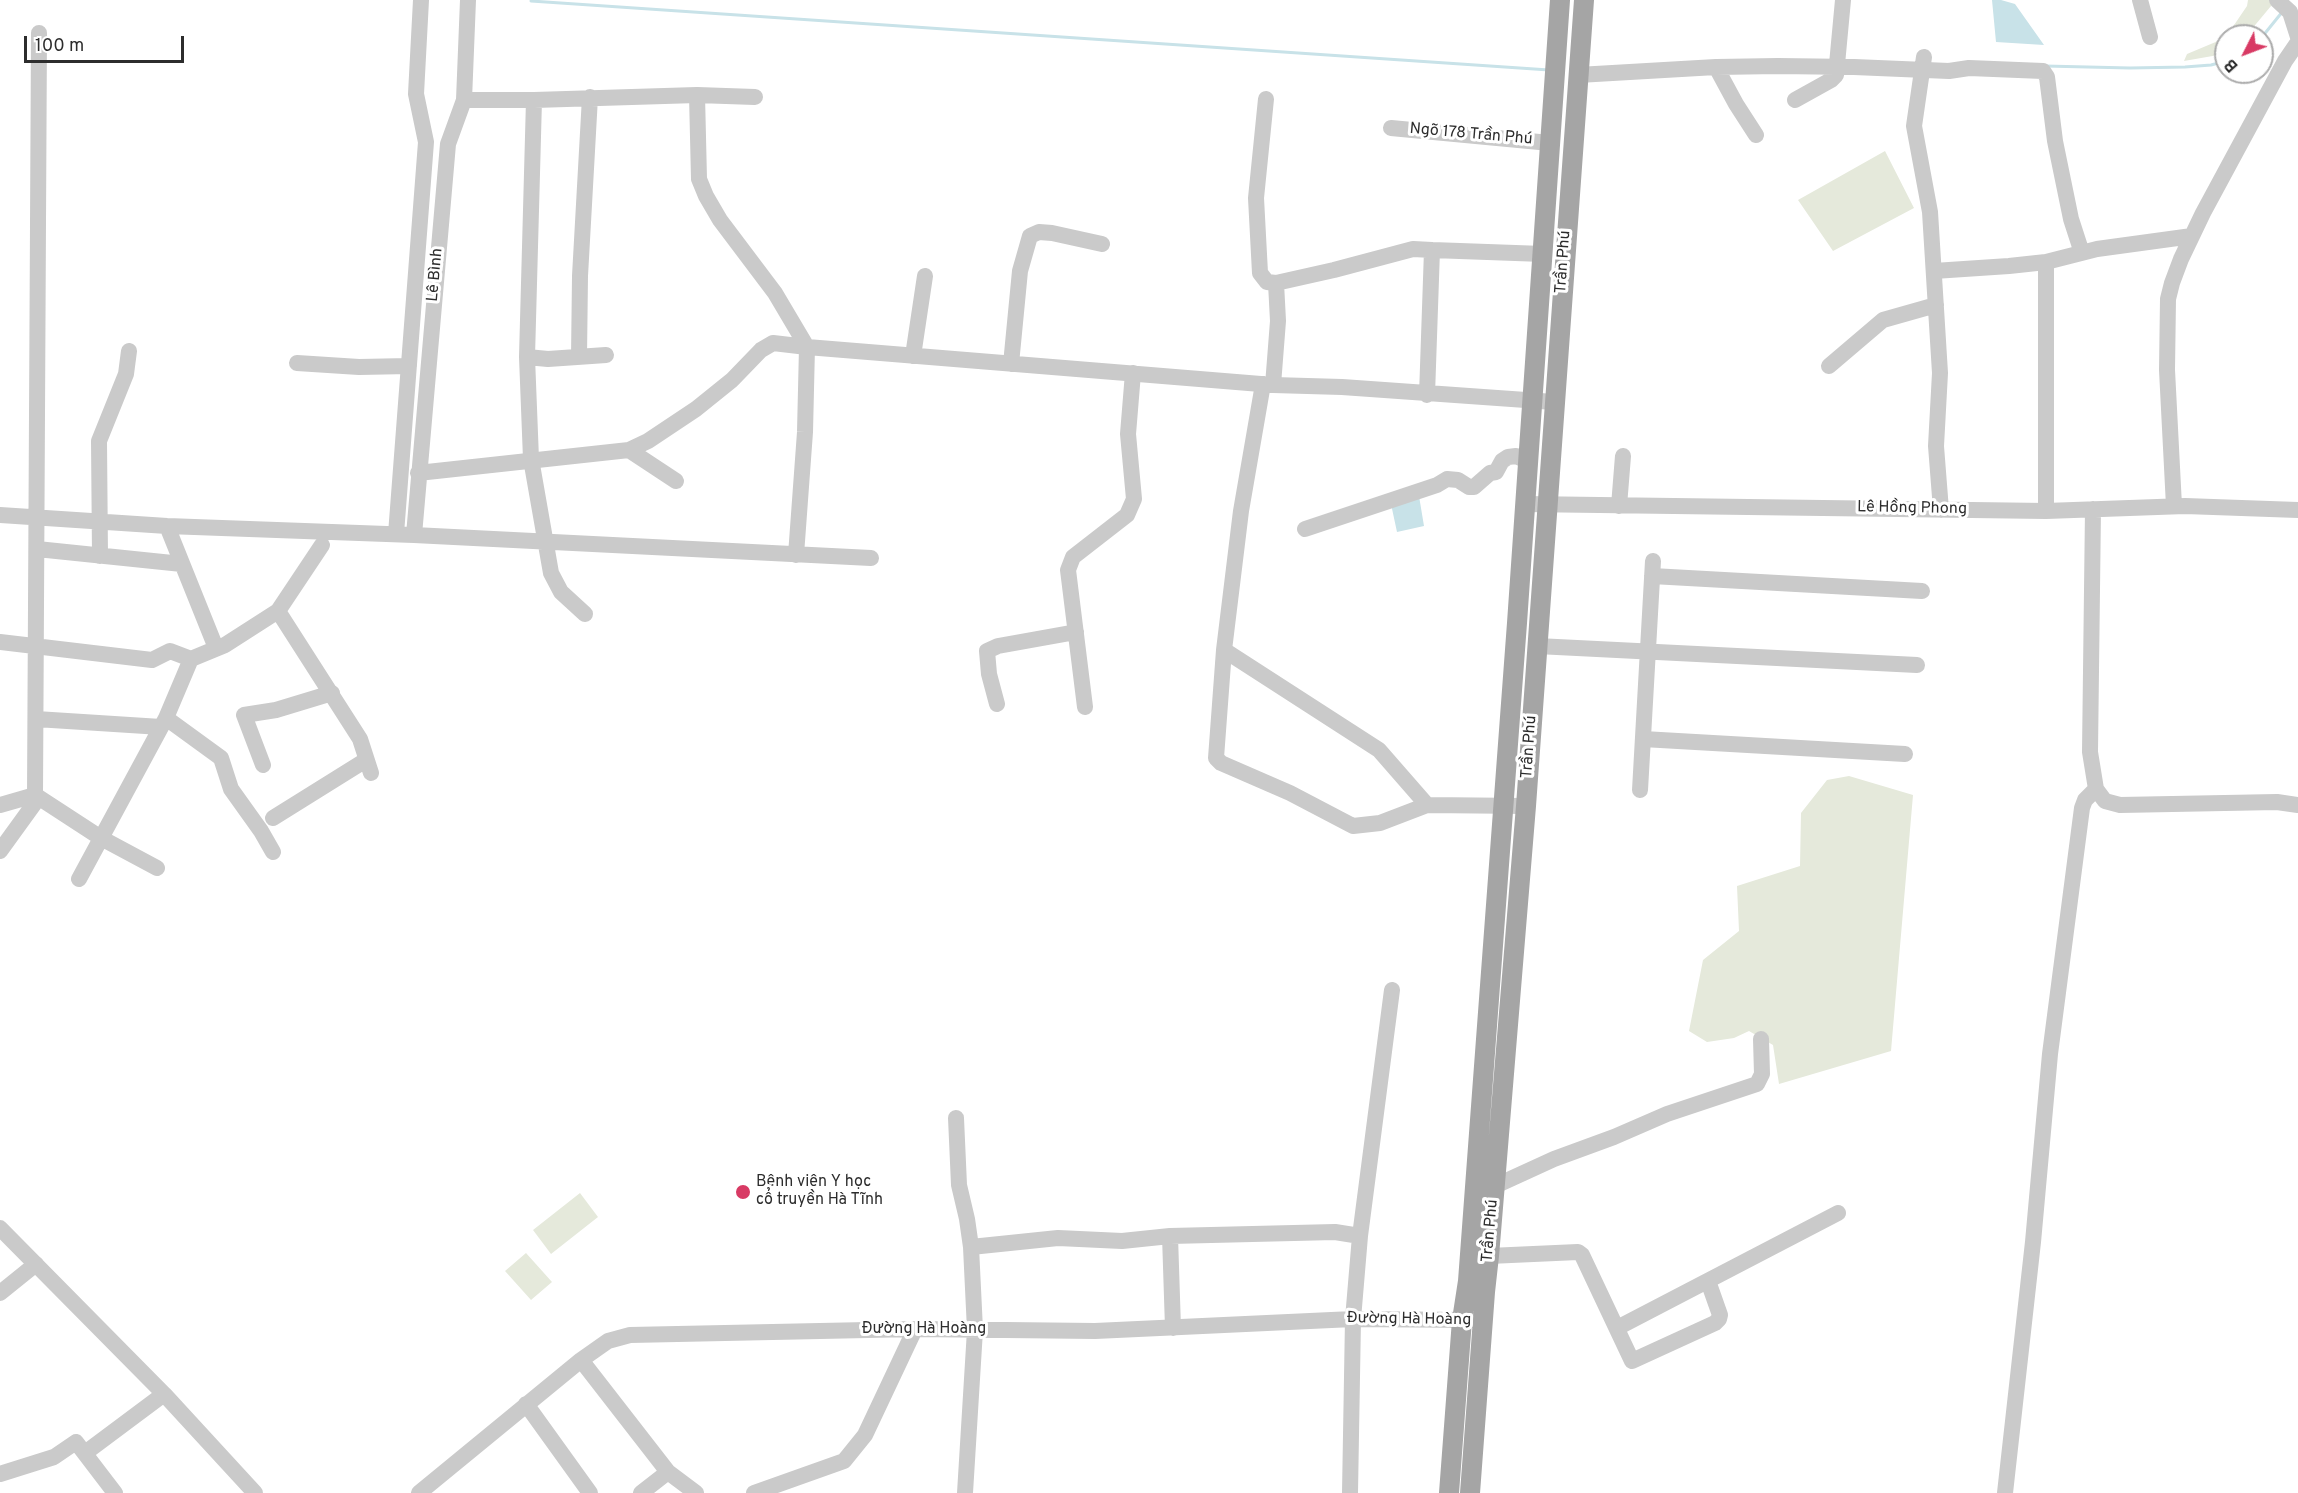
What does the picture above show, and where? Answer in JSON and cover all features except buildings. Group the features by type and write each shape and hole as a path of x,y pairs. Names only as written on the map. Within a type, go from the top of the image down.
{"main road":[{"name":"Trần Phú","path":"1449,1493 1462,1320 1468,1281 1560,0"},
{"name":"Trần Phú","path":"1470,1493 1526,806 1584,0"}],"street":[{"name":"Lê Bình","path":"396,534 426,142 416,94 422,0"},
{"name":"Lê Bình","path":"414,535 448,144 464,100 468,0"},
{"path":"1795,100 1836,75 1843,0"},
{"path":"2140,0 2150,37"},
{"path":"2277,0 2290,12 2298,37"},
{"path":"3,844 34,804 39,33"},
{"path":"2174,506 2167,370 2168,299 2181,259 2192,236 2285,61 2298,42"},
{"path":"1578,75 1838,62 1923,64 1949,71 1969,68 2043,71 2048,76 2055,141 2071,219 2082,253"},
{"path":"1923,64 1914,126 1930,212 1940,374 1936,446 1941,510"},
{"path":"1716,67 1756,135"},
{"path":"464,100 534,100 697,94 755,97"},
{"path":"697,94 699,179 706,196 720,220 775,293 807,347 805,432 796,555"},
{"path":"579,357 580,276 590,97"},
{"path":"1266,99 1256,198 1260,273 1267,282 1276,283 1413,249 1543,254"},
{"path":"534,100 527,357 531,459 551,573 556,584 570,602 585,614"},
{"name":"Ngõ 178 Trần Phú","path":"1391,128 1550,143"},
{"path":"426,142 448,144"},
{"path":"1011,364 1018,288 1025,248 1030,236 1039,232 1102,244"},
{"path":"1934,271 2046,261 2082,253 2192,236"},
{"path":"1427,395 1432,250"},
{"path":"2046,261 2046,511"},
{"path":"913,356 925,276"},
{"path":"1276,283 1278,321 1268,384 1241,511 1224,650 1216,758 1221,763 1290,793 1353,826 1380,823 1427,805 1526,806"},
{"path":"1829,366 1883,320 1936,305"},
{"path":"418,473 629,450 648,441 696,409 732,380 761,350 773,343 1268,384 1554,402"},
{"path":"100,556 99,441 126,374 129,351"},
{"path":"527,357 606,355"},
{"path":"297,363 359,367 409,366"},
{"path":"1085,707 1069,582 1070,563 1073,557 1127,515 1134,499 1128,434 1133,373"},
{"path":"629,450 676,481"},
{"path":"1305,529 1437,485 1448,479 1458,480 1469,487 1474,487 1490,473 1496,472 1502,461 1508,457 1516,456 1528,461"},
{"path":"1619,506 1623,456"},
{"name":"Lê Hồng Phong","path":"1525,504 2046,511 2174,506 2298,510"},
{"path":"2093,509 2090,752 2096,789 2105,801 2120,805 2277,802 2298,805"},
{"path":"0,515 167,526 396,534 871,558"},
{"path":"167,526 216,648"},
{"path":"80,879 163,723 191,659 216,648 278,611 322,545"},
{"path":"37,549 182,564"},
{"path":"1640,790 1653,568 1922,591"},
{"path":"273,818 368,766 360,739 278,611"},
{"path":"997,704 987,651 998,646 1076,632"},
{"path":"0,642 152,660 170,651 191,659"},
{"path":"1537,646 1917,665"},
{"path":"1224,650 1379,750 1427,805"},
{"path":"263,765 244,715 276,710 332,693"},
{"path":"36,719 163,723 220,758 231,789 273,852"},
{"path":"1642,739 1905,754"},
{"path":"2005,1493 2033,1242 2048,1075 2080,819 2085,800 2096,789"},
{"path":"0,805 34,795 100,838 158,868"},
{"path":"1350,1493 1353,1318 1360,1236 1392,990"},
{"path":"1495,1186 1554,1159 1667,1114 1757,1084 1762,1074 1761,1039"},
{"path":"956,1118 959,1185 971,1247 975,1330 965,1493"},
{"path":"1617,1328 1838,1213"},
{"path":"0,1228 164,1394 255,1493"},
{"path":"971,1247 1058,1238 1122,1241 1170,1236 1335,1232 1360,1236"},
{"path":"1170,1236 1173,1328"},
{"path":"1489,1256 1578,1252 1582,1256 1632,1361 1715,1323 1720,1315 1708,1281"},
{"path":"0,1293 36,1264"},
{"name":"Đường Hà Hoàng","path":"418,1493 581,1360 608,1341 630,1335 915,1329 1095,1331 1353,1318 1483,1321"},
{"path":"754,1493 844,1461 865,1435 915,1329"},
{"path":"581,1360 668,1472 696,1493"},
{"path":"85,1453 164,1394"},
{"path":"526,1404 588,1492"},
{"path":"0,1474 54,1457 76,1442 115,1493"},
{"path":"641,1493 668,1472"}],"shaded area":[{"path":"2248,0 2276,0 2256,24 2235,24 2247,6"},
{"path":"2214,43 2214,56 2184,61 2187,54"},
{"path":"1885,151 1914,208 1833,251 1798,200"},
{"path":"1849,776 1913,795 1891,1051 1779,1084 1773,1045 1749,1031 1734,1038 1707,1042 1689,1031 1703,960 1739,931 1737,886 1800,866 1801,813 1827,780"},
{"path":"580,1193 598,1217 551,1254 533,1230"},
{"path":"526,1253 552,1282 531,1300 505,1271"}],"water":[{"path":"1992,0 2015,4 2044,45 1996,42"},
{"path":"1419,496 1424,526 1397,532 1391,504"}],"waterway":[{"path":"531,1 1549,70"},
{"path":"2272,24 2283,11"},
{"path":"2045,66 2130,68 2214,64"}],"place":[{"name":"Bệnh viện Y học cổ truyền Hà Tĩnh","path":"743,1192"}]}
